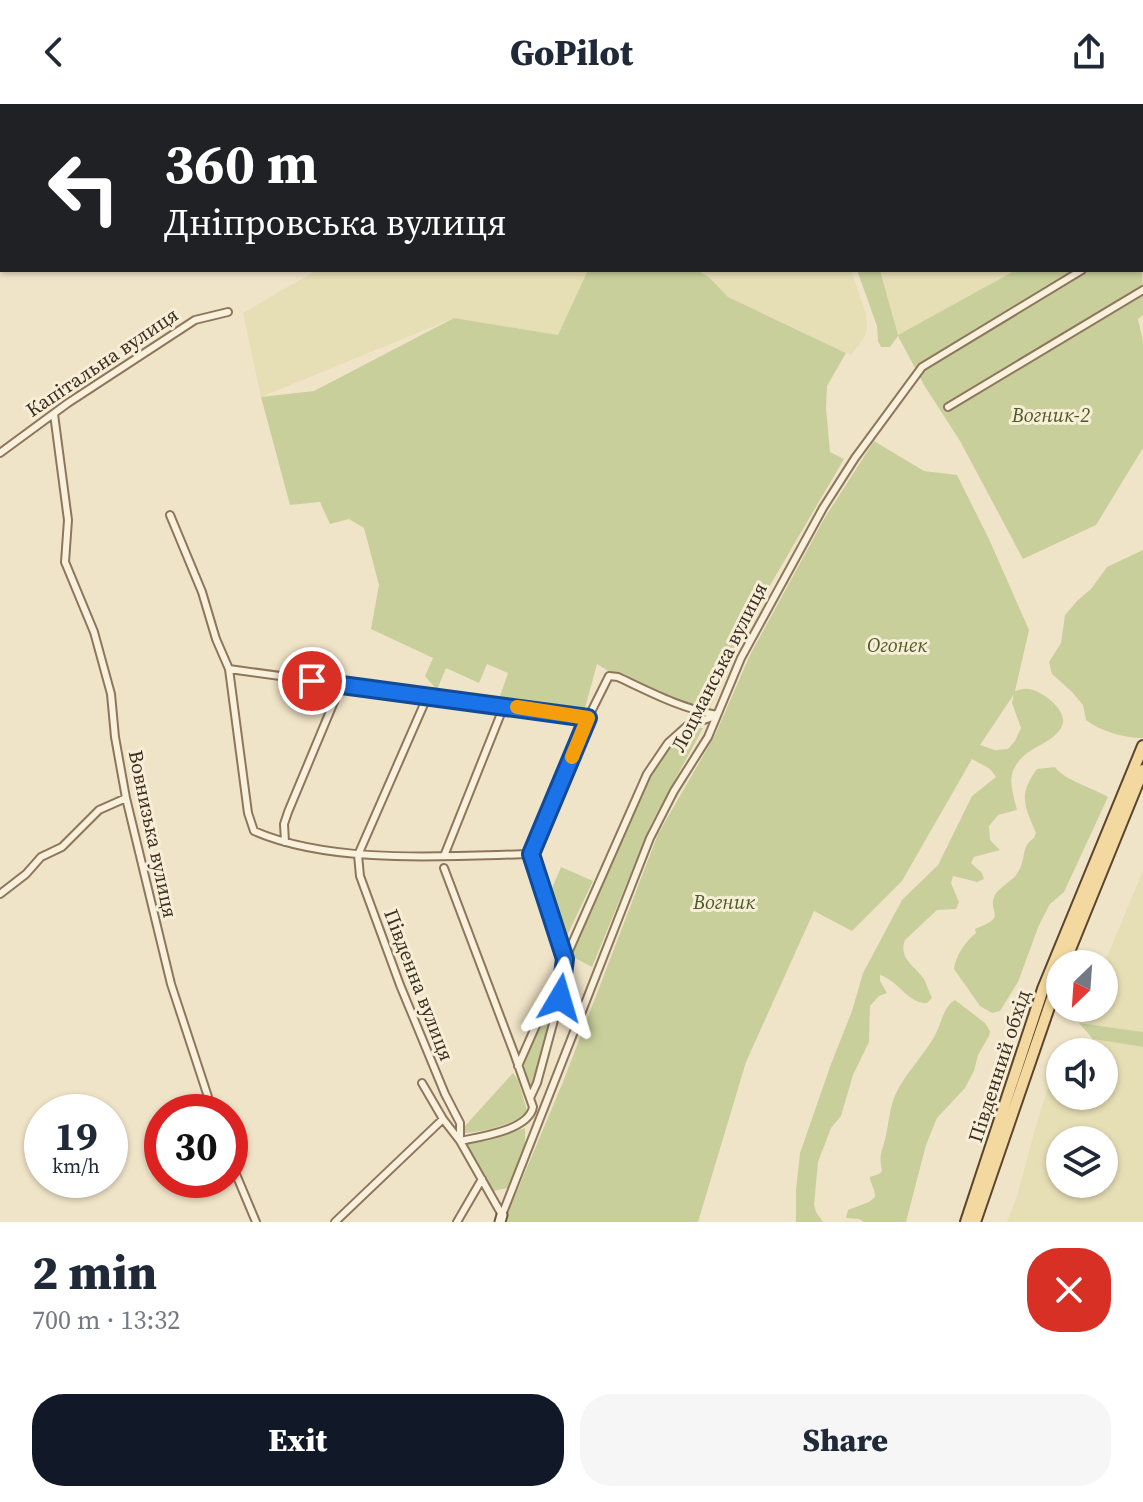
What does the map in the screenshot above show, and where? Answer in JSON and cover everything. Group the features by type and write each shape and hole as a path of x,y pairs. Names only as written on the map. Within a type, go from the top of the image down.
{"main road":[{"name":"Південний обхід","path":"966,1222 1043,989 1143,746"},
{"path":"1070,950 1143,770"},
{"name":"Південний обхід","path":"975,1222 1046,1016"}],"street":[{"name":"Лоцманська вулиця","path":"501,1218 650,838 674,791 708,737 741,658 823,508 855,458 922,367 1079,272"},
{"path":"948,407 1143,290"},
{"name":"Капітальна вулиця","path":"0,453 37,424 195,320 228,312"},
{"name":"Вовнизька вулиця","path":"54,414 68,520 65,562 94,632 111,694 126,798 171,984 207,1094"},
{"path":"170,515 229,669 248,813 254,831 285,842 358,855 531,854"},
{"path":"229,669 588,718"},
{"path":"530,1098 560,998 565,959 531,854 588,718 609,676 618,677 673,704 717,715"},
{"path":"285,842 284,824 288,812 341,685"},
{"path":"358,855 428,695"},
{"path":"444,856 504,706"},
{"path":"518,1066 647,774 668,743 687,726 717,715"},
{"path":"0,894 26,874 41,857 62,847 99,810 126,798"},
{"name":"Південна вулиця","path":"358,855 360,876 400,985 460,1123 460,1141"},
{"path":"444,868 533,1107 524,1122 460,1141"},
{"path":"422,1083 460,1141 501,1218"},
{"path":"335,1222 443,1119"},
{"path":"524,1122 535,1134"},
{"path":"457,1222 482,1179"},
{"path":"246,1198 256,1222"}],"shaded area":[{"path":"314,272 587,272 558,335 454,318 261,397 243,313"},
{"path":"700,272 852,272 866,314 864,338 851,355 728,297"},
{"path":"881,272 1012,272 898,335"},
{"path":"1143,871 1143,1032 1079,1023 1118,1022 1118,950 1110,950"},
{"path":"1118,1043 1143,1047 1143,1222 1007,1222 1046,1094 1046,1110 1118,1110"}],"green space":[{"path":"587,272 700,272 728,297 846,353 827,386 826,408 830,452 844,459 752,616 710,708 689,706 597,664 584,712 499,699 508,673 487,664 479,683 446,668 437,690 425,676 433,658 371,629 379,585 364,528 349,519 330,524 320,502 290,505 261,397 314,391 454,318 558,335"},
{"name":"Вогник-2","path":"858,272 881,272 898,335 1012,272 1143,272 1143,315 1138,319 1143,341 1143,448 1096,525 1023,559 960,441 924,385 898,336 890,347 881,347 877,326"},
{"path":"874,441 924,471 957,475 1029,630 1015,691 1034,690 1047,697 1062,714 1062,726 1053,737 1026,754 1015,767 1011,783 1017,810 998,815 989,826 990,840 1000,850 974,857 971,863 984,879 977,882 953,876 951,883 959,902 956,909 937,910 905,940 903,947 906,957 924,979 932,998 927,1003 914,1000 880,975 887,993 879,996 870,1006 869,1042 853,1075 841,1116 831,1128 818,1162 814,1205 823,1222 796,1222 800,1153 863,973 902,900 938,865 972,796 996,777 990,769 972,759 902,881 852,931 814,911 746,1062 698,1222 504,1222 563,1082 658,834 715,735 750,655 824,519","holes":["1014,694 1012,703 1021,728 1015,741 1008,749 995,750 980,745"]},
{"path":"1143,550 1143,738 1113,733 1086,720 1083,705 1052,674 1049,662 1061,643 1065,615 1091,589 1107,567"},
{"path":"689,728 703,728 651,824 592,967 569,955 649,776 670,745"},
{"path":"1055,767 1072,780 1108,797 1064,892 1050,904 1039,925 1018,982 1000,1011 992,1013 980,1006 954,969 955,964 968,940 976,933 975,929 992,921 995,895 1018,872 1025,849 1034,838 1036,833 1025,800 1031,778 1037,769"},
{"path":"561,867 593,881 563,944 548,898"},
{"path":"552,1000 557,1002 530,1092 523,1061"},
{"path":"955,1000 985,1023 990,1031 989,1036 965,1088 937,1118 926,1145 906,1222 864,1222 846,1218 848,1210 875,1197 870,1177 882,1171 881,1155 894,1098 934,1037 947,1007"},
{"path":"1079,1023 1143,1032 1143,1047 1118,1043 1118,1038 1092,1038"},
{"path":"513,1073 528,1114 498,1127 465,1133 465,1126"},
{"path":"525,1128 525,1153 512,1187 493,1191 465,1143 489,1140"}],"slow traffic":[{"path":"517,707 588,718 572,757"}],"route":[{"path":"312,681 588,718 531,854 565,959 560,998"}],"park label":[{"name":"Огонек","path":"897,645"},
{"name":"Вогник","path":"724,902"}]}
